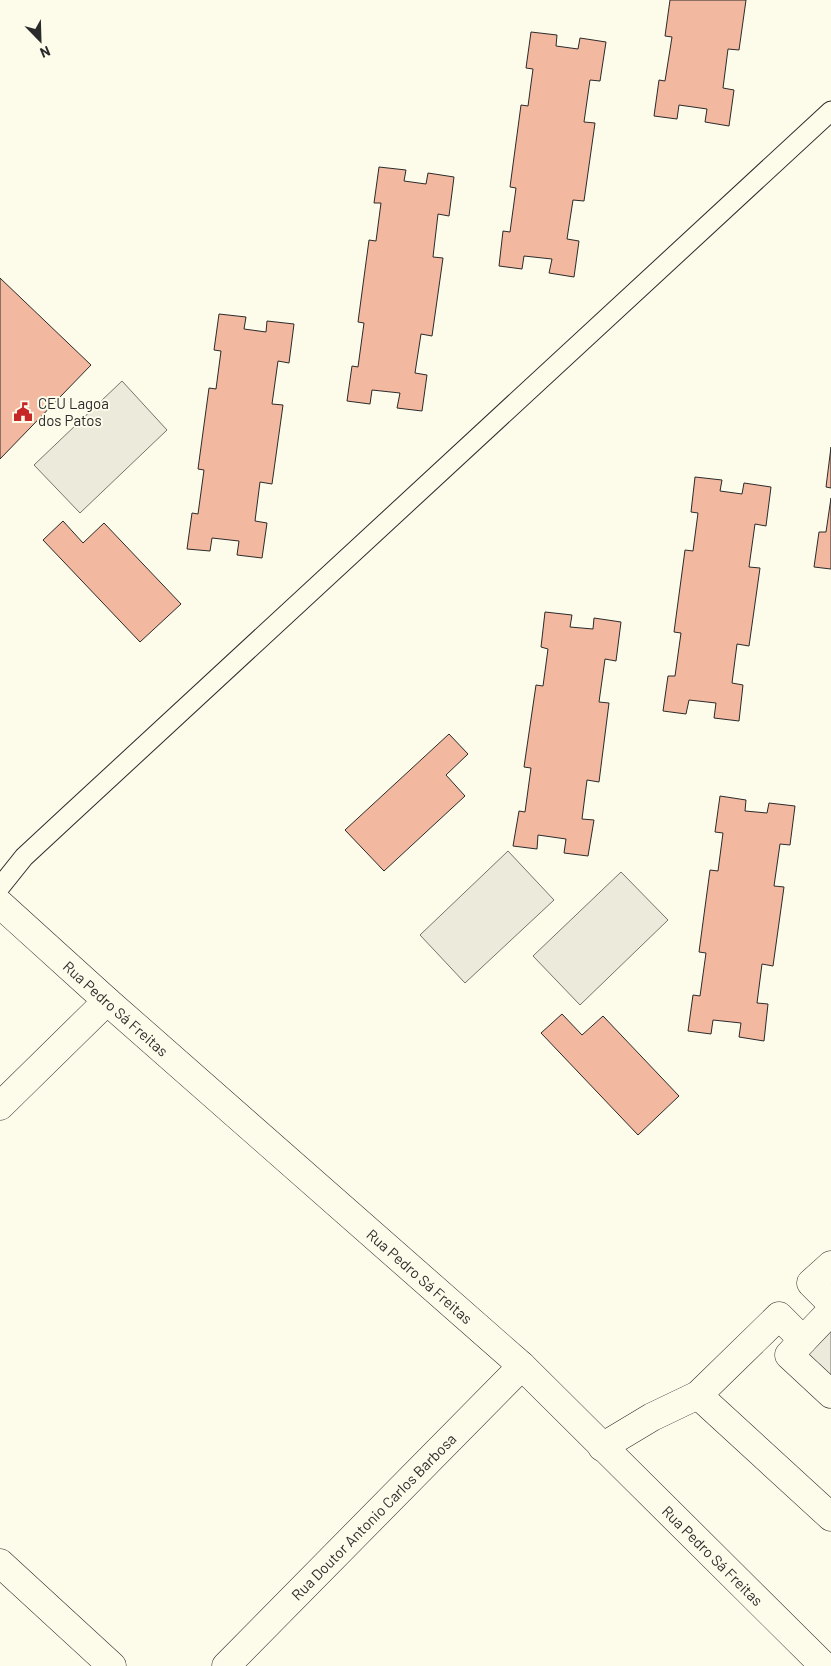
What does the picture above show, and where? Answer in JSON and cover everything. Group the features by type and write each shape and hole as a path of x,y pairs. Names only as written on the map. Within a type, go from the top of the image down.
{"street":[{"name":"Rua Pedro Sá Freitas","path":"0,904 107,1001 522,1366 824,1666"},
{"path":"0,1106 107,1001"},
{"path":"831,1265 811,1283 831,1303"},
{"path":"831,1311 789,1354 831,1394"},
{"path":"602,1447 652,1417 698,1395 779,1316 803,1340"},
{"name":"Rua Doutor Antonio Carlos Barbosa","path":"226,1666 522,1366"},
{"path":"698,1395 831,1517"},
{"path":"0,1563 112,1666"}],"lane":[{"path":"0,888 24,857 831,111"}],"shaded area":[{"path":"122,381 167,430 80,513 34,465"},
{"path":"508,851 554,900 465,983 420,935"},
{"path":"621,872 668,920 580,1005 533,956"},
{"path":"831,1319 831,1388 797,1354"}],"building":[{"path":"670,0 746,0 739,50 728,49 723,88 734,90 729,126 705,122 707,109 679,105 677,119 654,116 659,80 665,81 672,37 665,36"},
{"path":"531,32 557,35 556,46 578,49 580,38 606,42 600,81 590,80 584,122 595,123 584,201 573,200 567,239 579,241 574,277 549,273 552,259 524,256 522,269 499,266 503,231 510,232 516,188 510,187 521,105 528,106 533,69 526,68"},
{"path":"379,167 406,170 404,181 426,184 428,173 454,177 449,216 438,214 433,257 443,258 432,336 421,334 415,373 427,375 422,411 397,408 400,393 372,390 370,404 347,401 352,366 358,367 364,323 358,322 369,240 376,241 381,203 374,203"},
{"name":"CEU Lagoa dos Patos","path":"0,278 91,365 0,459"},
{"path":"219,314 246,317 244,329 266,332 267,321 294,324 289,363 278,361 272,404 283,405 272,484 260,482 255,521 267,523 262,558 237,555 239,541 212,538 210,551 187,549 192,513 198,514 204,470 198,469 209,388 216,389 221,351 214,350"},
{"path":"831,447 831,488 826,487"},
{"path":"695,477 722,480 720,491 742,494 744,483 771,487 766,526 755,524 749,567 760,568 749,646 737,644 732,683 743,685 739,721 714,718 716,703 689,700 686,714 663,711 668,676 675,676 681,633 674,632 685,550 693,551 698,513 691,512"},
{"path":"831,498 831,569 814,567 819,532 826,532"},
{"path":"63,521 83,543 104,523 181,604 140,642 43,540"},
{"path":"545,612 572,615 570,627 593,629 594,618 621,622 616,661 605,659 599,702 609,703 599,782 587,780 582,819 594,820 588,856 564,853 566,839 538,835 537,849 513,846 519,811 525,812 531,768 524,767 536,685 543,686 548,649 541,647"},
{"path":"449,734 468,754 446,775 465,796 384,871 345,830"},
{"path":"720,796 746,800 745,811 767,813 769,803 795,806 790,845 780,844 774,886 784,887 773,966 762,964 757,1003 768,1004 764,1041 739,1037 741,1023 713,1020 711,1034 688,1031 693,995 700,996 706,953 699,952 710,870 718,871 723,833 715,832"},
{"path":"562,1014 582,1035 603,1016 679,1096 638,1135 541,1033"}],"place":[{"name":"CEU Lagoa dos Patos","path":"23,412"}]}
